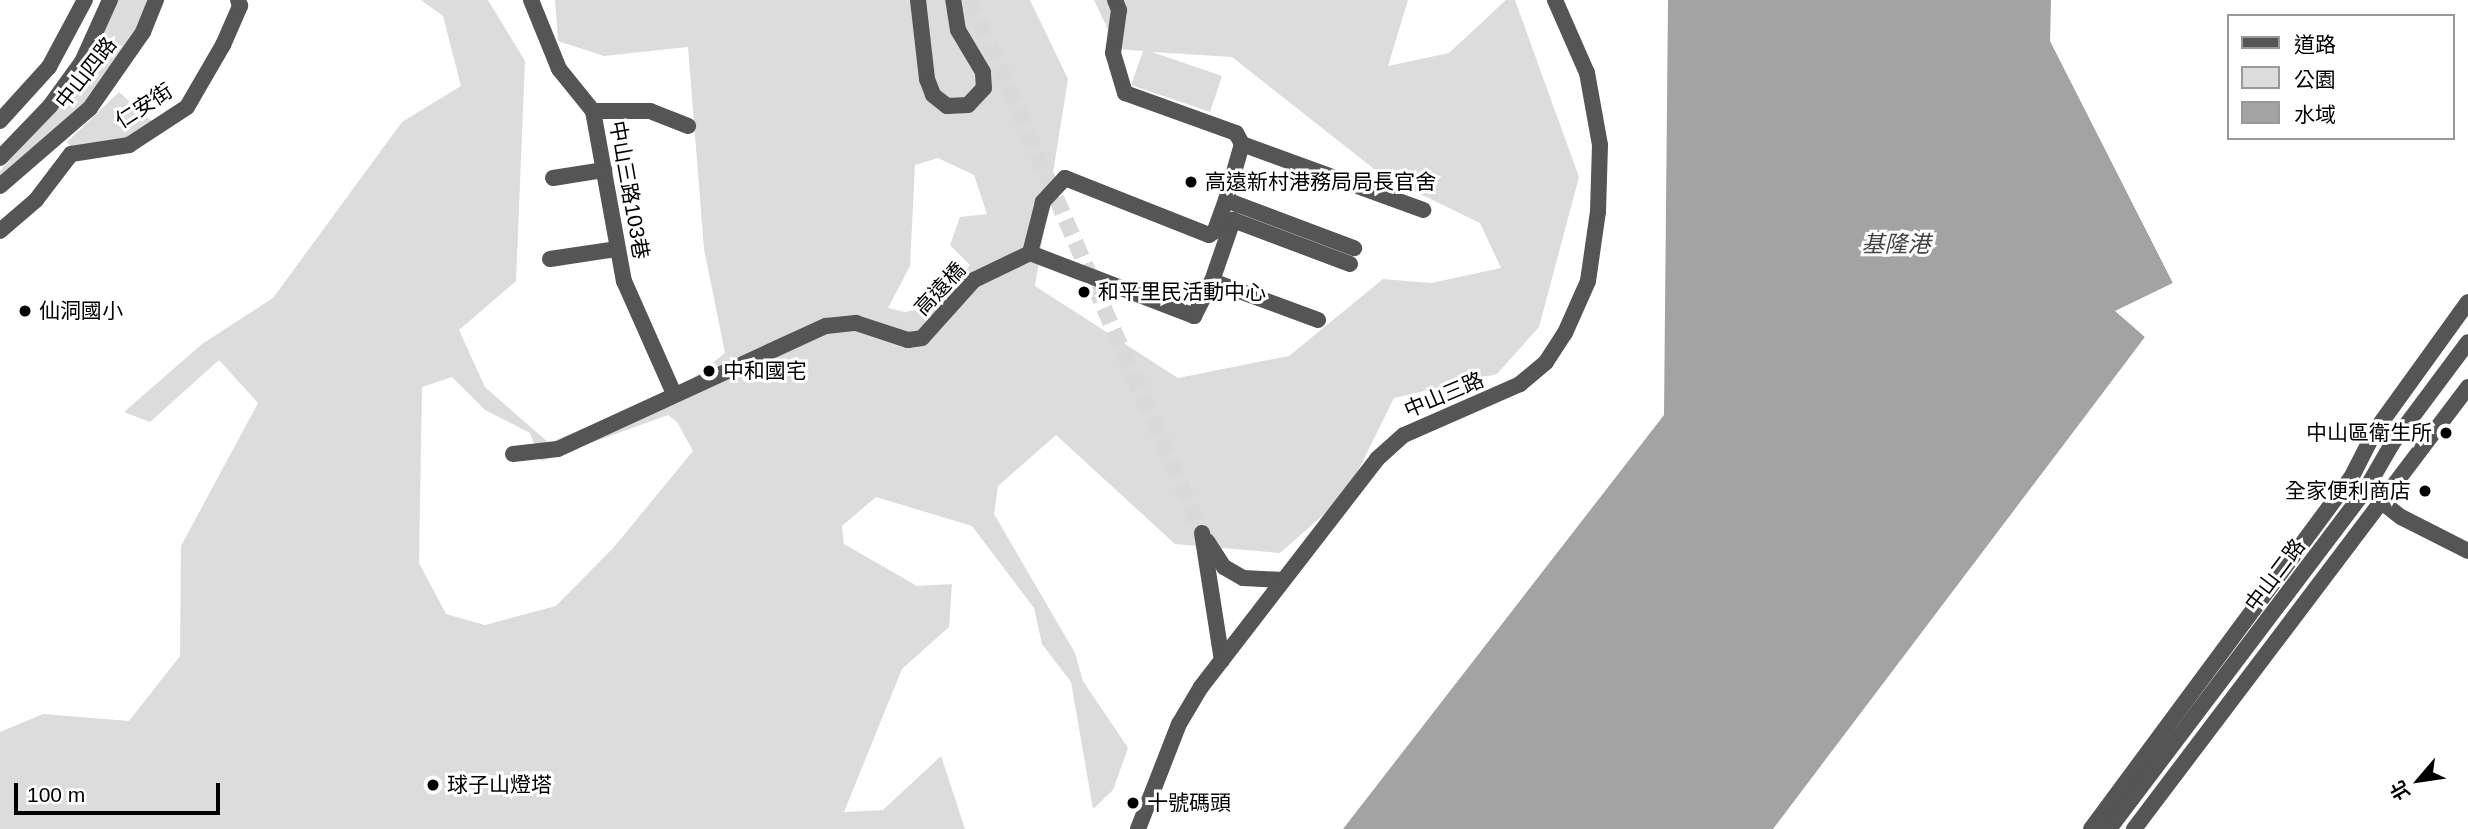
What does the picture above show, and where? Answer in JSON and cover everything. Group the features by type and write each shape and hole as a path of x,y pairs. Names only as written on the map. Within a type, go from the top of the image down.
{"street":[{"path":"0,121 49,67 85,0"},
{"path":"0,158 50,106 82,62 110,0"},
{"name":"中山四路","path":"0,186 90,108 143,32 156,0"},
{"name":"仁安街","path":"0,231 36,200 71,154 129,145 187,107 223,45 240,6 238,0"},
{"name":"中山三路103巷","path":"531,0 559,69 593,111 617,249 640,324 674,394"},
{"path":"918,0 927,79 933,94 947,106 968,105 984,88 983,72 958,30 953,0"},
{"path":"1115,0 1119,10 1113,53 1125,93 1236,134 1242,144 1423,210"},
{"name":"中山三路","path":"1138,829 1180,724 1222,660 1377,458 1404,435 1520,384 1546,362 1565,333 1588,281 1598,212 1600,145 1587,73 1555,0"},
{"path":"593,111 649,111 688,127"},
{"path":"1226,200 1352,256 1233,220 1212,281 1194,316 1030,253 1043,202 1065,178 1209,235 1215,231 1242,144"},
{"path":"553,178 604,170"},
{"path":"550,259 617,249"},
{"name":"高遠橋","path":"674,394 826,326 856,323 903,338 922,338 974,281 1030,253"},
{"path":"1212,281 1318,320"},
{"name":"中山二路","path":"2091,829 2351,478 2375,431 2468,303"},
{"name":"中山二路","path":"2109,829 2367,489 2392,443 2468,342"},
{"name":"中山二路","path":"2134,829 2468,387"},
{"path":"513,454 558,449 674,394"},
{"path":"2351,478 2380,502 2468,551"},
{"path":"1222,660 1202,533 1224,567 1250,580 1283,580"}],"green space":[{"path":"118,0 147,0 142,18 94,93 48,142 0,177 0,171 82,79"},
{"path":"421,0 488,0 525,61 516,281 459,330 485,387 549,443 684,385 725,353 704,249 688,47 604,56 558,41 555,0 1030,0 1068,79 1035,286 1178,378 1289,356 1383,279 1431,283 1501,268 1480,223 1383,176 1232,57 1152,52 1222,76 1210,112 1131,85 1143,51 1117,49 1094,0 1408,0 1388,66 1449,53 1506,0 1515,0 1579,177 1539,327 1497,374 1394,398 1346,495 1280,553 1175,544 1056,435 998,486 994,514 1075,653 1083,681 1128,748 1113,790 1093,809 1071,682 1042,644 1034,608 972,526 876,497 842,526 844,544 917,586 952,584 949,627 902,669 844,812 883,810 941,756 965,829 0,829 0,732 43,714 129,721 180,656 181,546 258,403 219,360 150,422 124,412 202,344 273,298 402,122 461,86 443,16","holes":["938,158 974,175 987,214 960,217 950,245 970,265 934,306 905,312 888,308 910,266 915,165","452,377 485,410 530,433 541,461 668,415 677,422 693,451 614,547 556,606 485,625 446,614 419,563 422,387"]},
{"path":"119,92 156,125 127,143 74,150 67,142"}],"water":[{"name":"基隆港","path":"1668,0 2051,0 2050,41 2173,283 2116,311 2145,337 1773,829 1343,829 1664,415"}],"pier":[{"path":"2052,0 2054,40 2176,284 2121,312 2148,339 1895,673 2145,337 2115,311 2173,283 2051,42"}],"tunnel":[{"path":"970,0 1202,533"}],"place":[{"name":"高遠新村港務局局長官舍","path":"1191,182"},
{"name":"和平里民活動中心","path":"1084,292"},
{"name":"仙洞國小","path":"25,311"},
{"name":"中和國宅","path":"709,371"},
{"name":"中山區衛生所","path":"2446,433"},
{"name":"全家便利商店","path":"2425,491"},
{"name":"球子山燈塔","path":"433,785"},
{"name":"十號碼頭","path":"1133,803"}]}
